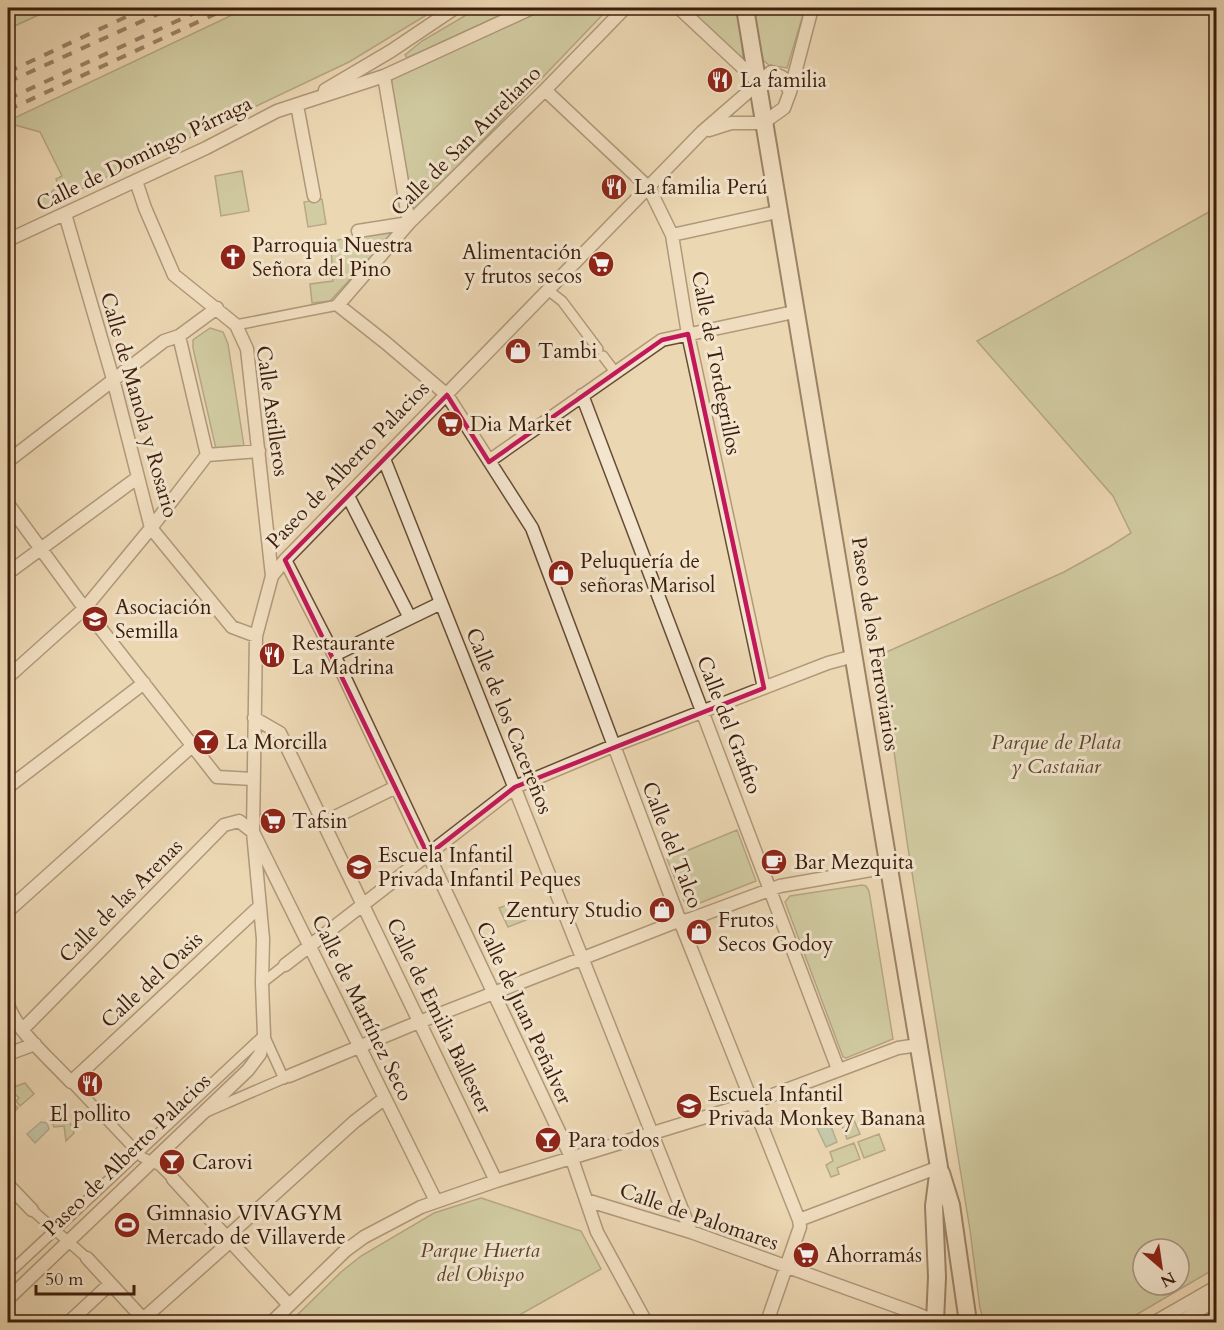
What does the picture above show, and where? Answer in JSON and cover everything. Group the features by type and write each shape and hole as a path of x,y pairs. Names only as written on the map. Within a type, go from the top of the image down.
{"main road":[{"path":"745,8 756,83"},
{"name":"Paseo de los Ferroviarios","path":"756,83 939,1167 934,1206 936,1322"},
{"path":"939,1167 951,1205 968,1323"}],"street":[{"name":"Calle de Domingo Párraga","path":"297,105 365,67 455,8"},
{"name":"Calle de Domingo Párraga","path":"444,16 463,8"},
{"name":"Calle de Domingo Párraga","path":"8,240 136,181 277,111 384,76 532,8"},
{"name":"Calle de San Aureliano","path":"338,304 409,224 546,90 625,8"},
{"path":"679,8 756,83"},
{"path":"762,123 784,108 812,8"},
{"name":"Paseo de Alberto Palacios","path":"8,1299 256,1061 263,1047 263,939 253,832 254,718 256,636 272,576 702,132 771,72 782,77 790,92"},
{"path":"358,231 409,224 384,76"},
{"name":"Calle de Tordegrillos","path":"546,90 649,188 672,235 688,334 764,688"},
{"path":"297,105 314,196"},
{"name":"Paseo de Alberto Palacios","path":"702,132 730,123 762,123"},
{"name":"Calle Astilleros","path":"136,181 174,275 236,325 247,349 272,576"},
{"path":"672,235 777,212"},
{"name":"Calle de Manola y Rosario","path":"65,214 113,379 151,528 232,627 256,636"},
{"path":"549,291 562,302 615,372"},
{"path":"236,325 338,304"},
{"name":"Calle del Talco","path":"338,304 447,395 532,528 680,921 799,1220"},
{"path":"8,461 164,341 179,336 217,308"},
{"path":"489,461 662,340 794,312"},
{"path":"179,336 207,455"},
{"name":"Calle del Grafito","path":"582,395 838,1069"},
{"path":"8,677 85,608 207,455 259,451"},
{"name":"Calle de los Cacereños","path":"384,459 691,1232"},
{"path":"8,573 137,478"},
{"path":"348,496 410,618"},
{"path":"8,504 85,608 217,777 253,779"},
{"name":"Calle de Juan Peñalver","path":"285,560 334,655 572,1159 597,1232 646,1323"},
{"path":"334,655 441,603"},
{"path":"262,983 515,787 613,746 828,663 854,656"},
{"path":"8,787 144,683"},
{"name":"Calle de Emilia Ballester","path":"254,718 280,733 496,1181"},
{"path":"8,911 192,746"},
{"path":"322,823 396,787"},
{"name":"Calle de las Arenas","path":"22,1030 224,825 240,821 253,832"},
{"name":"Calle de Martínez Seco","path":"253,832 436,1201"},
{"path":"201,1114 360,1046 680,921 692,919 780,886 888,867"},
{"name":"Calle del Oasis","path":"71,1082 259,907"},
{"path":"9,1013 22,1030 137,1152 160,1166 173,1179 289,1305"},
{"path":"264,1035 286,1078"},
{"name":"Paseo de Alberto Palacios","path":"8,1274 264,1035"},
{"path":"8,1054 35,1044"},
{"path":"272,1323 345,1251 364,1237 436,1201 752,1103 898,1048 918,1045"},
{"path":"8,1185 54,1231 87,1258 144,1321 224,1247 227,1238 354,1122 385,1098"},
{"path":"767,1323 800,1227 799,1220 939,1167"},
{"name":"Calle de Palomares","path":"586,1200 691,1232 936,1322"},
{"path":"69,1323 110,1284"},
{"path":"1155,1323 1216,1287"},
{"path":"1180,1323 1216,1300"}],"highlighted area":[{"path":"688,334 764,688 515,787 428,855 285,560 447,395 489,462 662,340"}],"green space":[{"path":"8,8 54,8 8,29"},
{"path":"247,8 438,8 349,62 42,208 39,200 52,192 58,184 56,179 62,176 40,132 15,125 12,119"},
{"path":"478,8 516,8 407,58 405,55 422,41"},
{"path":"546,8 609,8 414,212 412,211 391,88 392,80"},
{"path":"683,8 734,8 739,18 744,66"},
{"path":"752,8 805,8 787,68 769,65 763,60"},
{"path":"242,171 249,211 221,216 215,176"},
{"path":"322,199 326,224 308,227 304,202"},
{"name":"Parque de Plata y Castañar","path":"1216,208 1216,1268 1191,1283 1191,1237 1131,1237 1131,1297 1167,1297 1124,1322 984,1322 908,848 880,655 1064,572 1131,533 1113,496 977,341"},
{"path":"393,230 394,232 330,301 312,303 310,284 333,281 331,247 338,240"},
{"path":"210,328 223,332 228,344 244,446 216,449 193,348 193,340"},
{"path":"737,830 756,881 687,908 667,859"},
{"path":"866,886 869,891 893,1039 846,1058 843,1057 785,902 790,896"},
{"path":"518,901 526,920 508,927 499,908"},
{"path":"25,1083 34,1094 20,1106 16,1101 19,1098 12,1091 9,1095 13,1099 11,1101 18,1108 15,1111 8,1109 8,1086 12,1084 14,1087"},
{"path":"62,1103 74,1133 66,1141 64,1126 54,1127 51,1118 55,1118 54,1110"},
{"path":"854,1120 860,1134 847,1139 842,1125"},
{"path":"879,1134 885,1150 864,1158 858,1142"},
{"path":"854,1143 860,1159 837,1168 839,1174 831,1177 826,1165 833,1161 830,1152"},
{"name":"Parque Huerta del Obispo","path":"481,1198 581,1231 601,1269 507,1322 290,1322 341,1272 361,1256 434,1213"}],"shaded area":[{"path":"829,1121 837,1142 826,1147 816,1126"},
{"path":"41,1122 47,1123 49,1129 35,1143 27,1134"}],"railway":[{"path":"8,72 145,8"},
{"path":"8,82 171,8"},
{"path":"8,99 205,8"},
{"path":"8,110 228,8"}],"place":[{"name":"La familia","path":"720,80"},
{"name":"La familia Perú","path":"614,187"},
{"name":"Parroquia Nuestra Señora del Pino","path":"233,257"},
{"name":"Alimentación y frutos secos","path":"601,264"},
{"name":"Tambi","path":"518,351"},
{"name":"Dia Market","path":"450,424"},
{"name":"Peluquería de señoras Marisol","path":"561,573"},
{"name":"Asociación Semilla","path":"95,619"},
{"name":"Restaurante La Madrina","path":"272,655"},
{"name":"La Morcilla","path":"206,742"},
{"name":"Tafsin","path":"273,821"},
{"name":"Bar Mezquita","path":"774,862"},
{"name":"Escuela Infantil Privada Infantil Peques","path":"359,867"},
{"name":"Zentury Studio","path":"662,910"},
{"name":"Frutos Secos Godoy","path":"699,932"},
{"name":"El pollito","path":"90,1084"},
{"name":"Escuela Infantil Privada Monkey Banana","path":"689,1106"},
{"name":"Para todos","path":"548,1140"},
{"name":"Carovi","path":"172,1162"},
{"name":"Gimnasio VIVAGYM Mercado de Villaverde","path":"127,1225"},
{"name":"Ahorramás","path":"806,1255"}]}
